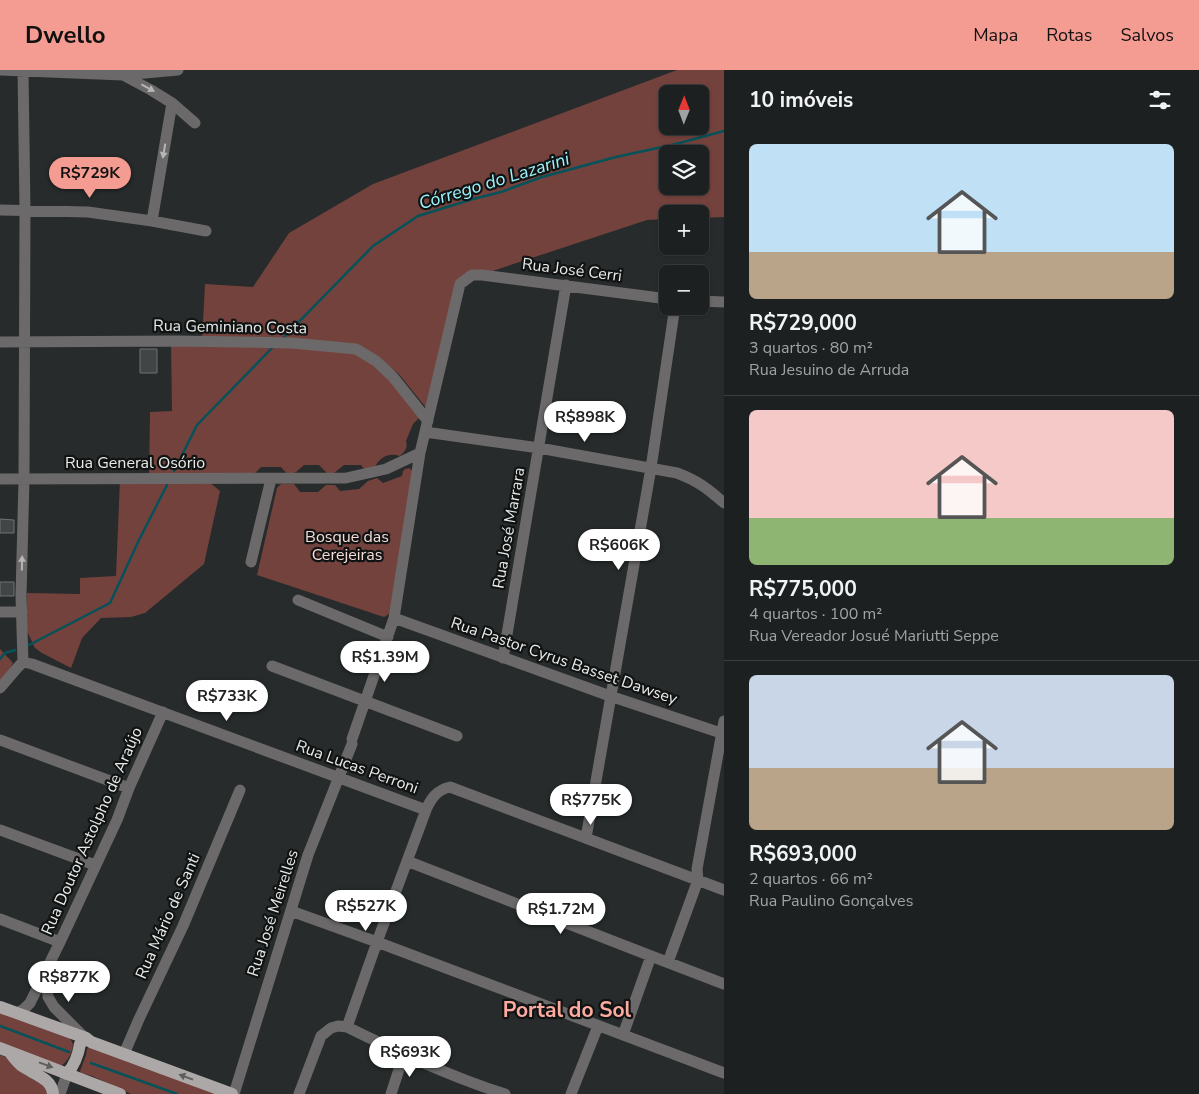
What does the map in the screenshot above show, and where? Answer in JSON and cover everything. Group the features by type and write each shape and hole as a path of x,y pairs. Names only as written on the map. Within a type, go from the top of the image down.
{"main road":[{"path":"0,1007 233,1094"},
{"path":"68,1074 78,1054 80,1044 86,1038"},
{"path":"4,1050 120,1094"},
{"path":"4,1050 21,1065 47,1081 51,1085 53,1094"}],"street":[{"path":"0,70 123,76 178,70"},
{"path":"0,688 24,662 22,612 25,210 23,70"},
{"path":"123,76 172,103 195,123"},
{"path":"152,221 172,103"},
{"path":"0,210 88,212 206,231"},
{"name":"Rua José Cerri","path":"472,275 482,274 659,298"},
{"name":"Rua José Meirelles","path":"233,1094 308,855 352,742 364,701 394,618 420,453 460,284 472,275"},
{"name":"Rua José Marrara","path":"503,658 566,285"},
{"path":"709,301 724,302"},
{"path":"586,838 651,468 674,315"},
{"name":"Rua Geminiano Costa","path":"0,342 177,341 292,343 356,349 376,361 393,377 426,427"},
{"path":"426,427 677,473 707,487 724,503"},
{"name":"Rua General Osório","path":"0,479 346,478 386,469 420,453"},
{"path":"251,562 271,479"},
{"path":"298,600 388,637"},
{"path":"0,612 22,612"},
{"name":"Rua Pastor Cyrus Basset Dawsey","path":"394,618 610,696 723,733"},
{"name":"Rua Lucas Perroni","path":"24,662 426,810"},
{"path":"272,666 456,736"},
{"name":"Rua Doutor Astolpho de Araújo","path":"17,1014 30,1003 60,942 117,820 163,712"},
{"path":"668,962 698,880 697,869 724,721"},
{"path":"0,740 129,788"},
{"path":"347,1027 426,810 433,796 442,788 450,787 724,890"},
{"name":"Rua Mário de Santi","path":"124,1054 184,926 240,790"},
{"path":"0,830 95,865"},
{"path":"407,861 724,984"},
{"path":"290,911 724,1073"},
{"path":"0,919 60,942"},
{"path":"624,1035 651,956"},
{"path":"46,970 48,997 54,1007 86,1038"},
{"path":"300,1094 318,1041 331,1028 338,1026 347,1027 483,1091 505,1094"},
{"path":"571,1094 598,1026"},
{"path":"391,1094 404,1054"},
{"path":"60,1094 68,1074"}],"green space":[{"path":"677,70 724,70 724,217 709,218 709,205 659,205 659,219 647,220 465,280 432,415 398,373 359,348 423,408 421,416 413,424 406,441 406,449 400,456 388,455 381,459 374,468 365,470 361,465 344,465 334,473 327,473 319,465 304,465 296,472 288,475 281,467 261,467 255,473 149,478 150,412 172,411 171,341 202,341 205,284 253,287 289,233 373,184"},
{"name":"Bosque das Cerejeiras","path":"409,468 414,472 392,609 389,614 384,617 257,575 277,488 281,484 294,484 300,492 318,492 326,485 335,485 340,491 359,489 368,481 377,478 383,483 402,476 403,471"},
{"path":"120,480 209,482 220,491 204,564 145,613 131,617 101,618 82,638 71,668 35,648 26,629 27,593 80,594 80,578 116,576"},
{"path":"0,649 13,663 0,683"},
{"path":"0,1012 70,1038 73,1044 68,1059 61,1066 0,1045"},
{"path":"89,1047 219,1094 131,1094 81,1073 80,1071"},
{"path":"0,1055 8,1058 21,1072 34,1080 40,1081 51,1094 0,1094"}],"building":[{"path":"140,349 157,349 157,373 140,373"},
{"path":"0,519 14,520 14,533 0,533"},
{"path":"0,582 14,582 14,596 0,596"}],"waterway":[{"name":"Córrego do Lazarini","path":"284,337 373,246 418,216 501,192 542,177 724,131"},
{"name":"Córrego do Lazarini","path":"174,471 197,425 274,346"},
{"name":"Córrego do Lazarini","path":"29,645 110,603 167,485"},
{"name":"Córrego do Lazarini","path":"0,659 5,653 15,650"},
{"path":"0,1026 69,1052"},
{"path":"91,1063 177,1094"}],"district":[{"name":"Portal do Sol","path":"567,1010"}]}
